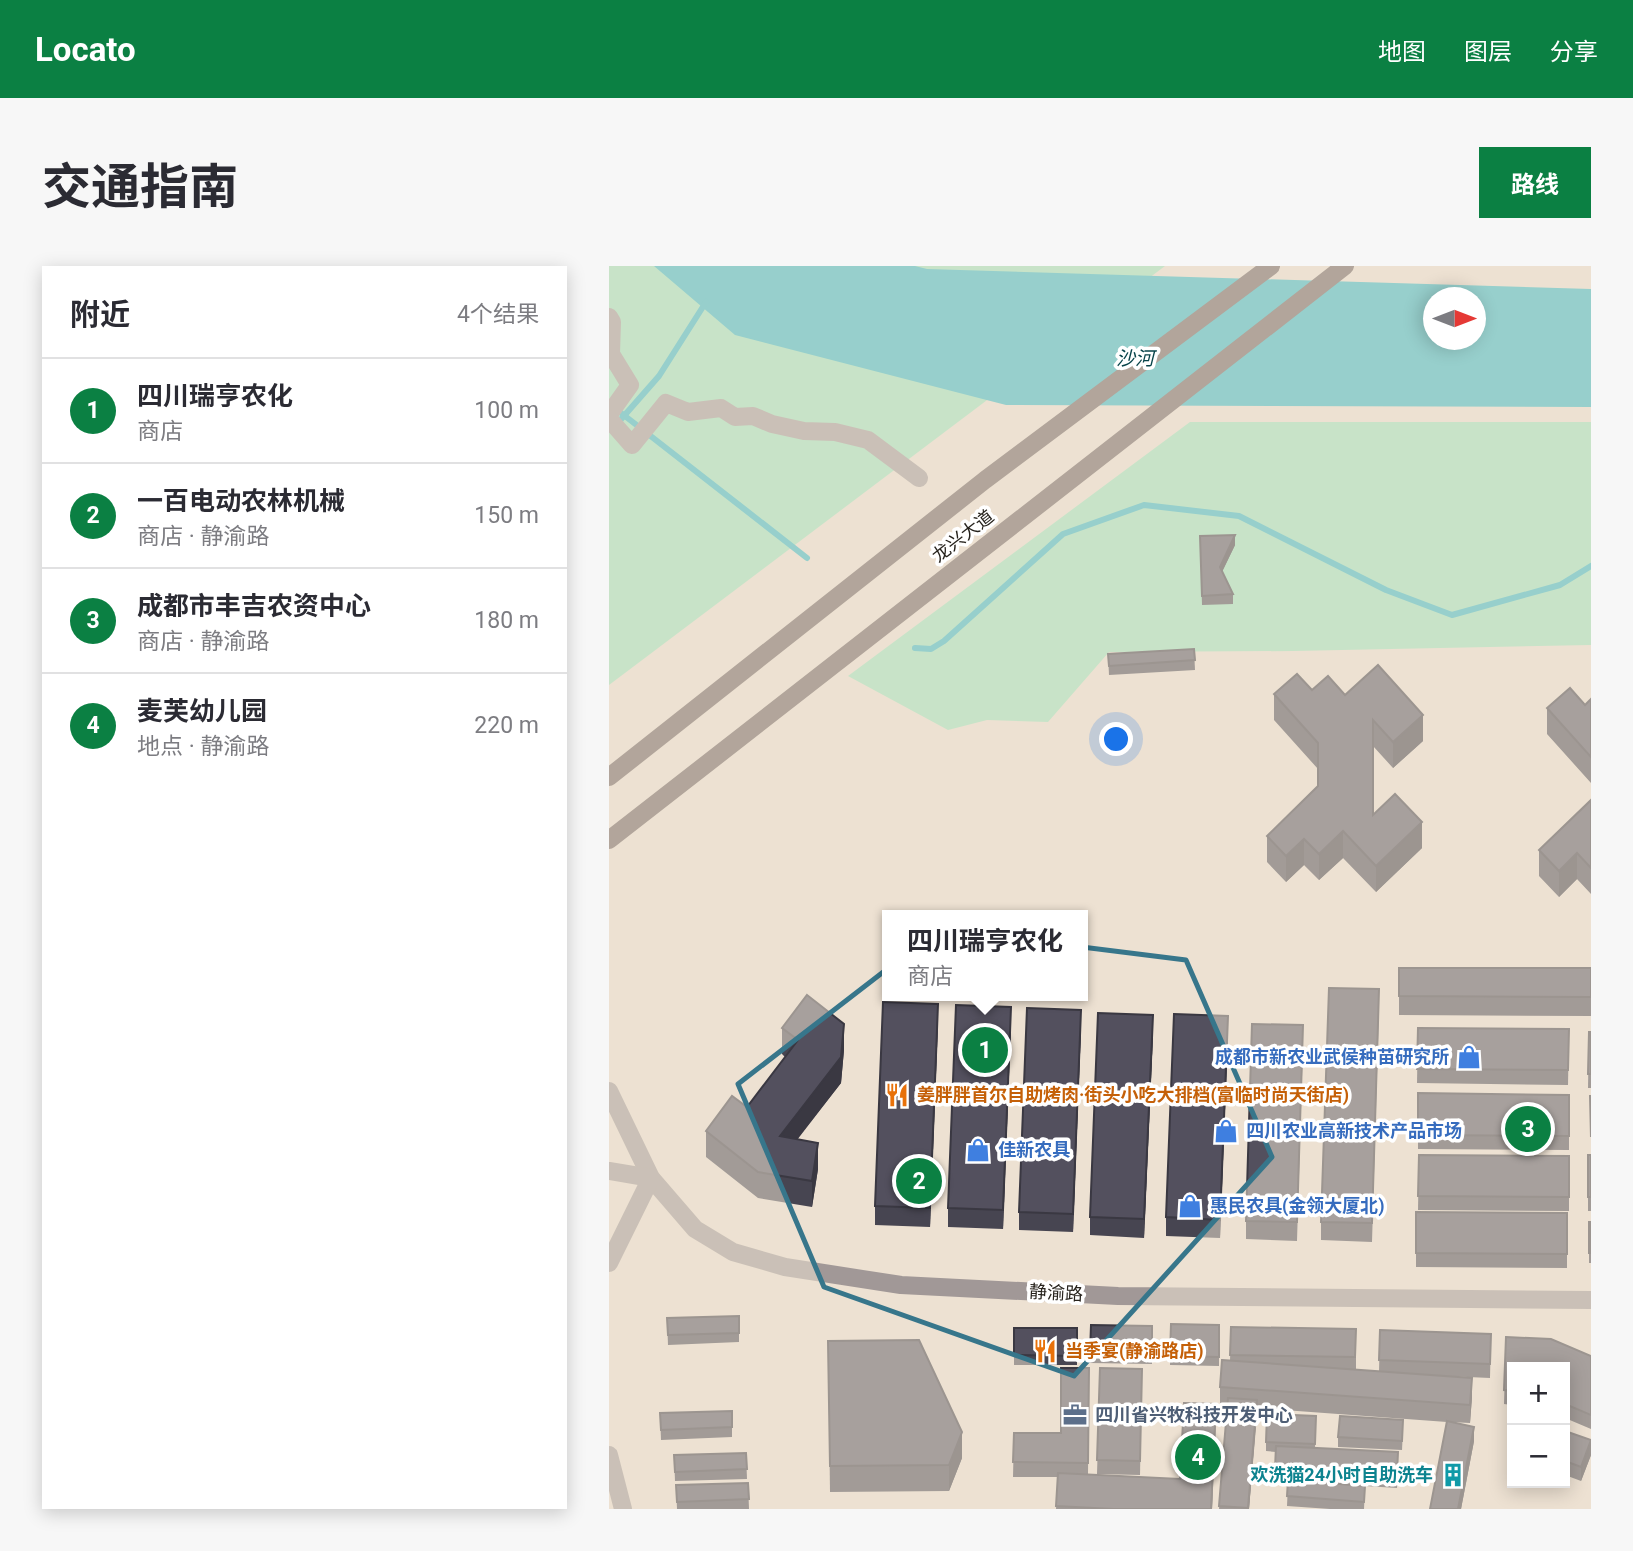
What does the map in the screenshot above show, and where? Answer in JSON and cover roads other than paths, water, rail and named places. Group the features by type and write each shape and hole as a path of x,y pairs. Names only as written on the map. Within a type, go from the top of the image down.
{"main road":[{"name":"龙兴大道","path":"609,777 985,480 1271,266"},
{"name":"龙兴大道","path":"609,840 1345,266"}],"street":[{"path":"609,317 612,322 611,354 630,385 609,417 631,437 651,421 666,403 688,412 721,408 735,417 753,416 772,424 804,431 835,432 868,440 919,478"},
{"name":"静渝路","path":"609,1091 651,1178 695,1228 733,1252 785,1267 901,1285 1118,1296 1591,1300"},
{"path":"609,1171 651,1178 609,1263"},
{"path":"609,1455 623,1509"}],"water":[{"name":"沙河","path":"654,266 915,266 927,269 1591,289 1591,407 1006,405 735,335"}],"waterway":[{"path":"616,425 659,376 706,302"},
{"path":"616,409 807,558"},
{"path":"915,648 931,649 944,641 1063,534 1144,505 1239,516 1386,590 1452,615 1560,585 1591,566"}],"place":[{"name":"四川瑞亨农化","path":"985,1050"},
{"name":"成都市新农业武侯种苗研究所","path":"1469,1057"},
{"name":"姜胖胖首尔自助烤肉·街头小吃大排档(富临时尚天街店)","path":"897,1095"},
{"name":"成都市丰吉农资中心","path":"1528,1129"},
{"name":"四川农业高新技术产品市场","path":"1226,1131"},
{"name":"佳新农具","path":"978,1150"},
{"name":"一百电动农林机械","path":"919,1181"},
{"name":"惠民农具(金领大厦北)","path":"1190,1206"},
{"name":"当季宴(静渝路店)","path":"1045,1351"},
{"name":"四川省兴牧科技开发中心","path":"1075,1415"},
{"name":"麦芙幼儿园","path":"1198,1457"},
{"name":"欢洗猫24小时自助洗车","path":"1453,1475"}]}
